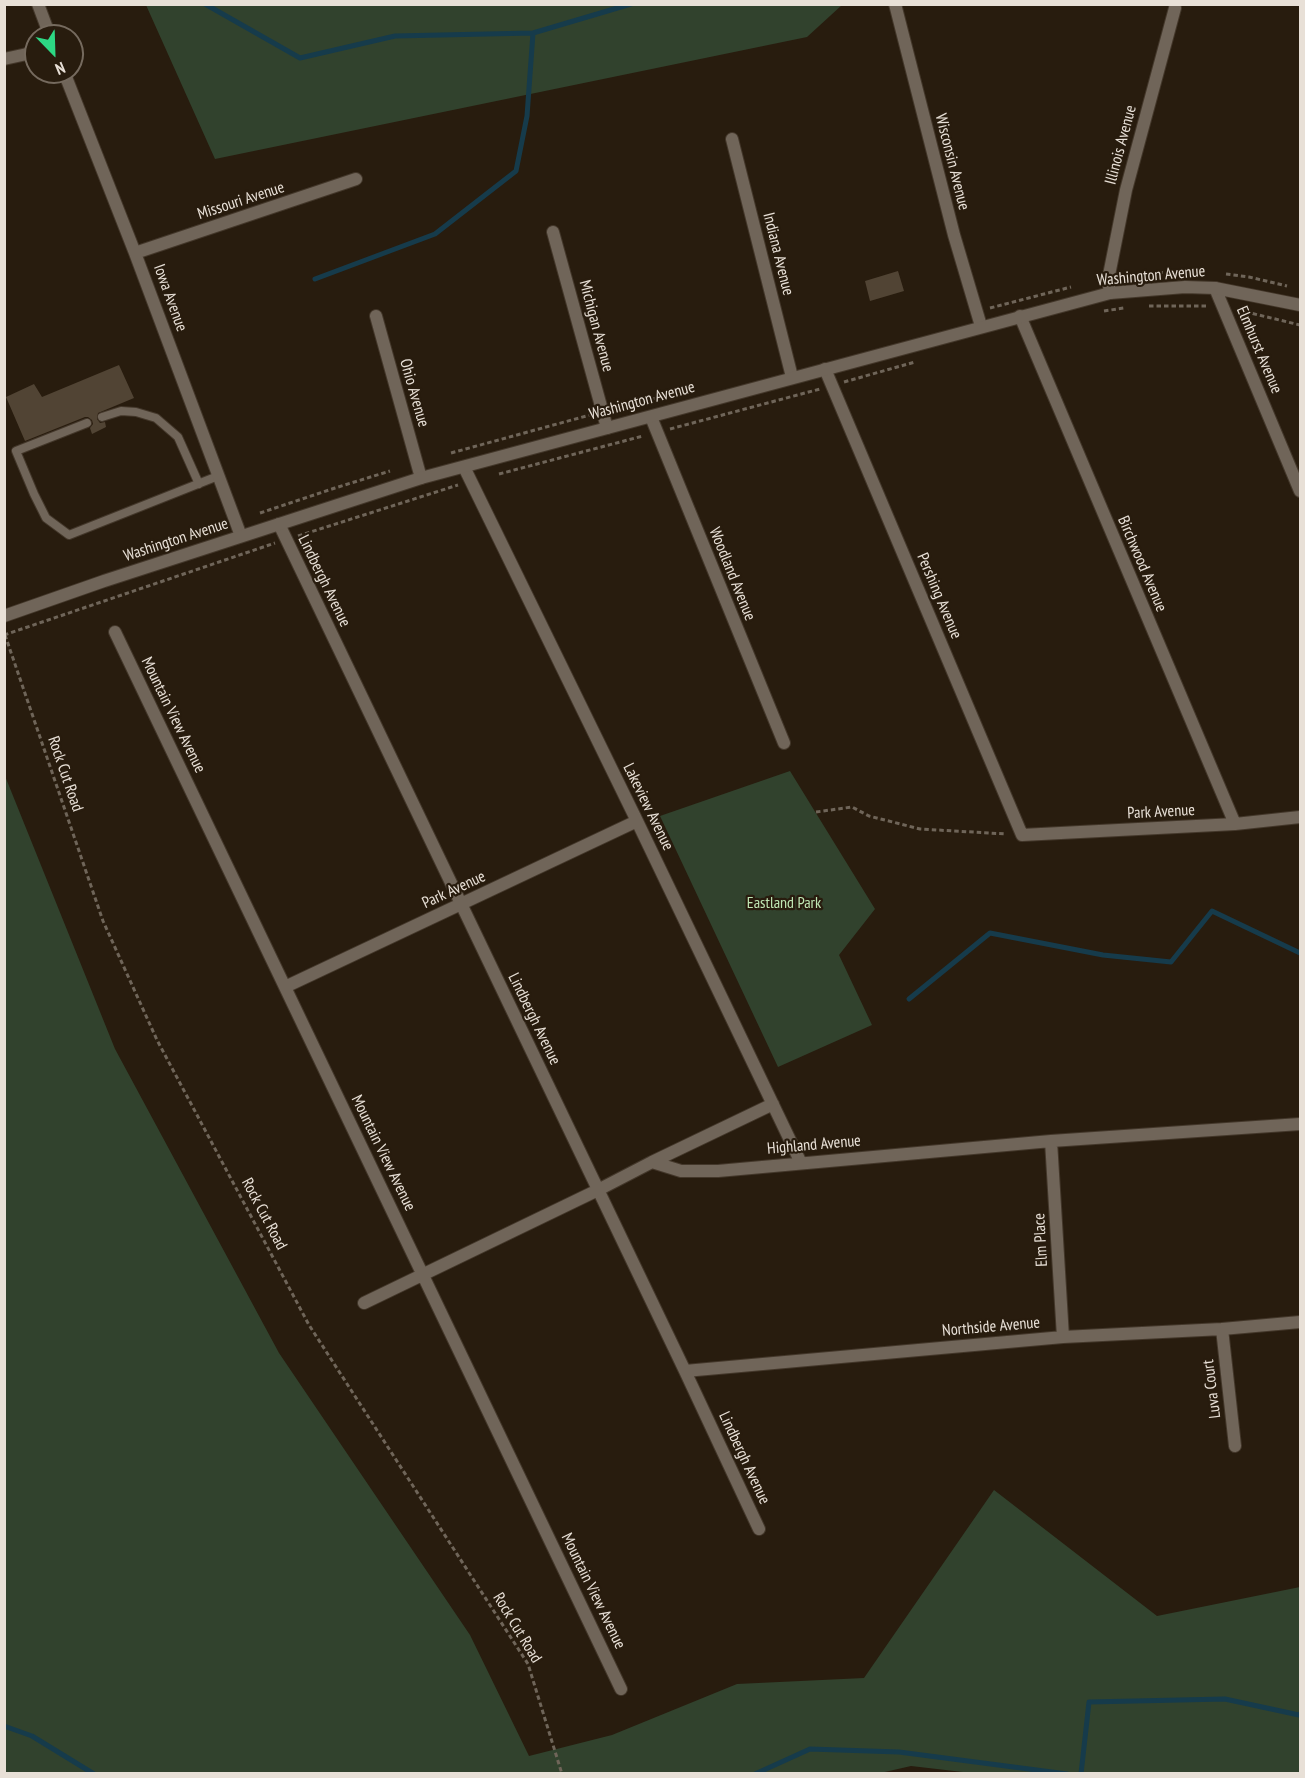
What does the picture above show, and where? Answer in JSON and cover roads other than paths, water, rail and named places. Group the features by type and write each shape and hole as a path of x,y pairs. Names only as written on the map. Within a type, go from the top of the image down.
{"street":[{"path":"38,4 46,24"},
{"name":"Wisconsin Avenue","path":"895,4 954,235 981,326"},
{"name":"Illinois Avenue","path":"1110,293 1108,280 1126,190 1175,8"},
{"path":"4,58 24,54"},
{"name":"Iowa Avenue","path":"69,84 135,253 240,536"},
{"name":"Indiana Avenue","path":"732,139 792,377"},
{"name":"Missouri Avenue","path":"135,253 356,179"},
{"name":"Michigan Avenue","path":"553,232 607,428"},
{"name":"Washington Avenue","path":"4,616 104,581 421,478 1110,293 1185,287 1215,288 1300,305"},
{"name":"Elmhurst Avenue","path":"1215,288 1300,490"},
{"name":"Ohio Avenue","path":"376,316 421,478"},
{"name":"Birchwood Avenue","path":"1020,316 1235,825"},
{"name":"Pershing Avenue","path":"825,369 1022,836"},
{"name":"Woodland Avenue","path":"651,417 784,742"},
{"name":"Lakeview Avenue","path":"464,467 801,1163"},
{"name":"Lindbergh Avenue","path":"279,524 686,1371 759,1529"},
{"name":"Mountain View Avenue","path":"115,632 621,1689"},
{"name":"Park Avenue","path":"1022,836 1235,825 1300,817"},
{"name":"Park Avenue","path":"285,987 637,821"},
{"path":"364,1303 773,1104"},
{"name":"Highland Avenue","path":"652,1162 681,1171 718,1171 1051,1141 1300,1124"},
{"name":"Elm Place","path":"1051,1141 1063,1337"},
{"name":"Northside Avenue","path":"686,1371 1063,1337 1222,1329 1300,1322"},
{"name":"Luva Court","path":"1222,1329 1236,1446"}],"lane":[{"path":"102,417 121,411 136,412 156,418 178,437 199,484"},
{"path":"87,423 16,451 46,518 69,535 218,476"}],"waterway":[{"path":"205,4 300,58 395,36 533,33 631,4"},
{"path":"315,279 435,234 516,171 527,116 533,33"},
{"path":"909,999 990,933 1103,955 1171,962 1212,911 1300,953"},
{"path":"1081,1774 1089,1702 1225,1699 1300,1714"},
{"path":"4,1726 32,1736 94,1774"},
{"path":"755,1774 810,1749 899,1752 1067,1774"}],"park label":[{"name":"Eastland Park","path":"784,903"}]}
